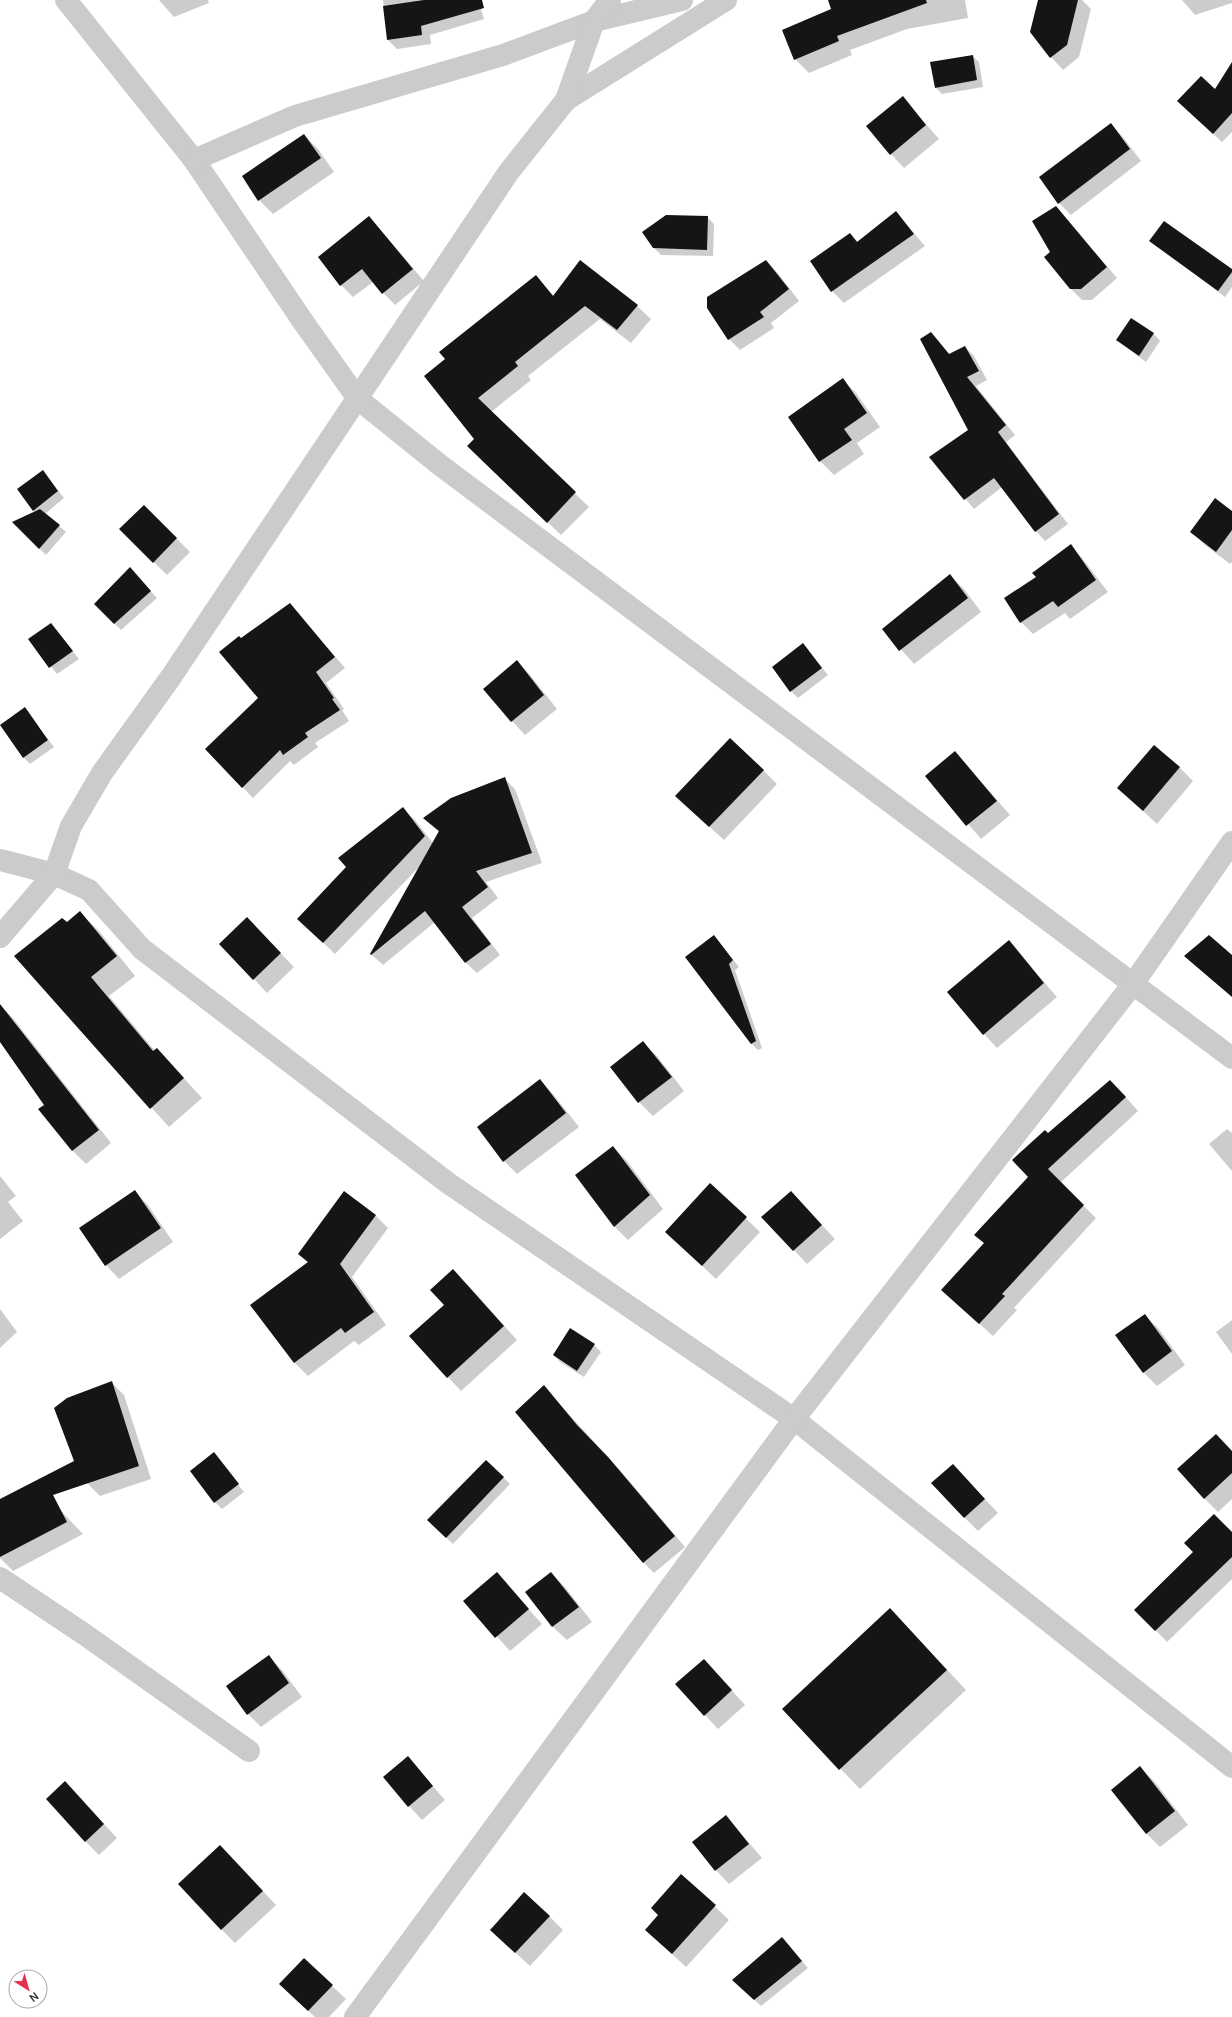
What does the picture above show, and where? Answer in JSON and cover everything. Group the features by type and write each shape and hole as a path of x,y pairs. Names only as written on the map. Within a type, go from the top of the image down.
{"street":[{"path":"66,0 194,160 304,323 358,399 440,465 1232,1058"},
{"path":"0,937 54,874 71,826 102,773 171,677 508,173 566,100 594,21 610,0"},
{"path":"194,160 295,116 503,55 594,21 682,0"},
{"path":"566,100 726,0"},
{"path":"355,2017 794,1419 1133,984 1232,842"},
{"path":"0,860 54,874 89,890 142,950 448,1183 794,1419 1232,1767"},
{"path":"0,1578 84,1634 249,1751"}],"building":[{"path":"424,0 482,0 484,8 421,26 422,35 387,40 383,6"},
{"path":"828,0 926,0 927,3 837,36 839,41 794,60 782,30 831,9"},
{"path":"1038,0 1078,0 1067,45 1050,58 1030,32"},
{"path":"973,55 977,80 935,88 930,62"},
{"path":"1232,62 1232,113 1213,134 1177,101 1201,76 1215,89"},
{"path":"903,96 926,125 890,155 866,126"},
{"path":"1111,123 1130,149 1058,204 1039,177"},
{"path":"304,134 321,158 258,201 242,176"},
{"path":"1056,206 1107,267 1081,289 1070,289 1044,257 1050,252 1032,221"},
{"path":"896,211 914,234 831,292 810,261 850,233 857,242"},
{"path":"666,215 708,216 707,250 653,248 642,232"},
{"path":"369,216 413,269 382,294 362,269 340,286 318,257"},
{"path":"1164,221 1232,269 1232,272 1218,291 1149,241"},
{"path":"580,260 638,305 617,330 585,306 515,362 518,366 478,398 576,492 547,523 467,446 474,439 424,376 445,359 439,352 536,275 553,296"},
{"path":"766,260 789,289 760,312 764,317 728,340 707,308 707,297"},
{"path":"1131,318 1154,333 1139,356 1116,340"},
{"path":"931,332 949,354 965,346 979,371 967,377 1006,425 998,432 1059,514 1035,532 994,478 964,500 929,457 968,430 920,339"},
{"path":"843,378 867,413 844,429 852,440 819,462 788,417"},
{"path":"43,470 58,491 33,511 17,489"},
{"path":"1215,498 1232,511 1232,530 1216,552 1190,532"},
{"path":"144,505 177,538 153,563 119,529"},
{"path":"40,509 60,525 39,549 12,522"},
{"path":"1071,544 1096,580 1058,607 1053,601 1020,623 1004,598 1036,577 1032,573"},
{"path":"130,567 151,591 114,624 94,604"},
{"path":"950,574 968,598 899,651 882,629"},
{"path":"290,603 335,657 316,672 334,698 332,699 340,710 305,733 308,737 283,755 280,750 242,788 205,749 258,698 219,652 239,636 241,638"},
{"path":"51,623 73,651 49,668 28,639"},
{"path":"803,643 822,668 790,692 772,667"},
{"path":"517,660 544,695 511,722 483,689"},
{"path":"25,707 48,740 23,758 0,725"},
{"path":"730,738 764,770 709,827 675,796"},
{"path":"1154,745 1180,767 1143,811 1117,788"},
{"path":"955,751 997,801 966,826 925,776"},
{"path":"505,777 532,853 476,871 488,887 462,907 491,944 465,963 425,911 371,955 370,954 439,831 423,818 451,798"},
{"path":"403,807 425,836 323,943 297,919 346,867 338,858"},
{"path":"80,911 117,956 91,977 153,1051 157,1048 184,1078 150,1109 14,956 62,918 67,922"},
{"path":"247,917 281,953 253,980 219,944"},
{"path":"714,935 733,960 729,964 756,1041 751,1044 685,957"},
{"path":"1209,935 1232,955 1232,997 1184,956"},
{"path":"1009,940 1044,983 983,1035 947,992"},
{"path":"0,1004 99,1130 72,1151 38,1109 44,1105 0,1042"},
{"path":"643,1041 672,1077 638,1103 610,1067"},
{"path":"540,1079 566,1113 503,1162 477,1127"},
{"path":"1110,1080 1126,1097 1048,1169 1084,1205 1002,1294 1005,1296 979,1324 941,1290 984,1243 974,1235 1028,1177 1012,1160 1045,1130 1048,1133"},
{"path":"613,1146 650,1195 614,1227 575,1175"},
{"path":"710,1183 747,1217 702,1266 665,1232"},
{"path":"135,1190 161,1228 105,1266 79,1228"},
{"path":"344,1191 376,1215 340,1264 374,1312 345,1333 341,1328 294,1363 250,1305 308,1262 298,1254"},
{"path":"791,1191 822,1225 793,1251 761,1217"},
{"path":"453,1269 504,1326 447,1378 409,1336 444,1305 430,1290"},
{"path":"1145,1314 1172,1351 1143,1373 1115,1335"},
{"path":"570,1328 595,1344 577,1371 553,1355"},
{"path":"112,1381 139,1466 53,1495 67,1522 0,1557 0,1499 74,1461 54,1408 67,1398"},
{"path":"544,1385 577,1425 608,1457 675,1536 643,1563 515,1412"},
{"path":"1216,1434 1232,1451 1232,1473 1204,1499 1177,1469"},
{"path":"214,1452 239,1484 214,1503 190,1471"},
{"path":"486,1460 504,1477 446,1538 427,1520"},
{"path":"953,1464 985,1499 964,1518 931,1483"},
{"path":"1214,1514 1232,1532 1232,1557 1155,1631 1134,1610 1193,1552 1184,1543"},
{"path":"497,1572 529,1609 495,1638 463,1601"},
{"path":"551,1572 579,1607 552,1627 525,1592"},
{"path":"890,1608 947,1670 839,1770 782,1709"},
{"path":"269,1655 289,1683 247,1715 226,1686"},
{"path":"704,1659 732,1690 704,1716 675,1684"},
{"path":"408,1756 433,1786 408,1807 383,1777"},
{"path":"1140,1766 1175,1811 1146,1834 1111,1790"},
{"path":"65,1781 104,1824 85,1842 46,1799"},
{"path":"726,1815 749,1844 715,1871 692,1842"},
{"path":"220,1845 263,1891 221,1930 178,1884"},
{"path":"681,1874 716,1905 672,1954 645,1930 658,1915 651,1908"},
{"path":"524,1892 550,1916 515,1953 490,1930"},
{"path":"782,1937 802,1961 754,2000 732,1980"},
{"path":"304,1958 333,1985 308,2011 279,1984"}]}
